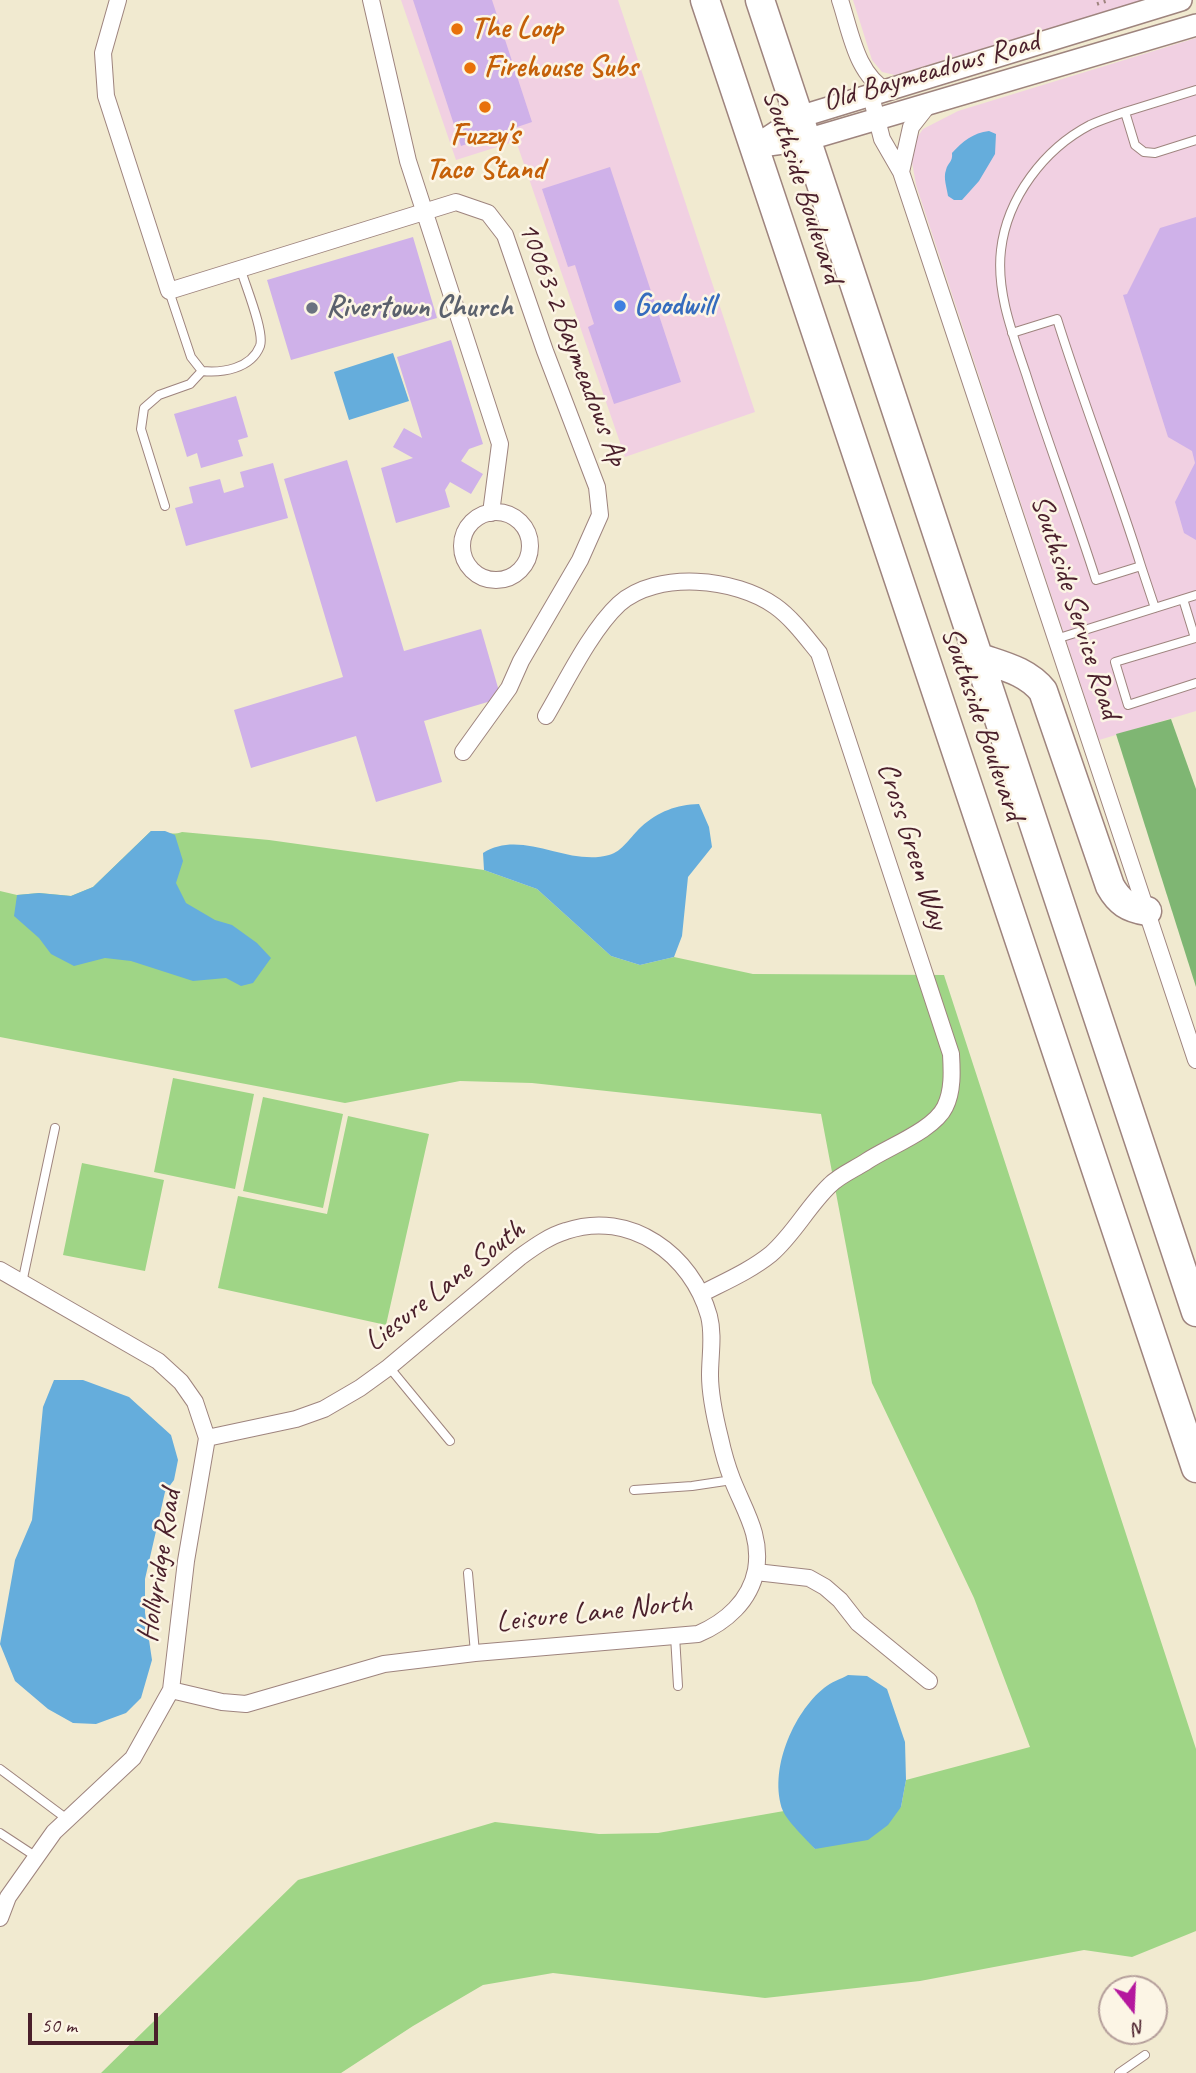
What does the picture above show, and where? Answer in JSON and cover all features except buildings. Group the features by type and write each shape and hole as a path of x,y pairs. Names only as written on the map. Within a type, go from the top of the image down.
{"highway":[{"name":"Southside Boulevard","path":"705,0 1196,1468"},
{"name":"Southside Boulevard","path":"760,0 1196,1312"},
{"path":"980,658 1020,672 1035,681 1043,691 1110,886 1122,903 1132,909 1147,911"}],"street":[{"path":"118,0 103,53 106,96 169,291"},
{"path":"371,0 408,162 500,444 491,513"},
{"name":"Southside Service Road","path":"840,0 861,65 879,94 882,139 901,172 1196,1060"},
{"name":"Old Baymeadows Road","path":"753,147 879,94 1181,0"},
{"name":"Old Baymeadows Road","path":"802,128 879,119 1196,26"},
{"name":"Southside Service Road","path":"901,172 906,139 911,127 929,104"},
{"name":"10063-2 Baymeadows Ap","path":"169,291 456,202 488,213 505,234 545,351 597,487 600,515 580,560 521,661 509,688 463,752"},
{"path":"491,513 504,513 516,519 525,528 529,541 529,554 523,566 513,575 501,579 487,579 475,573 466,563 462,551 463,538 469,526 478,517 491,513"},
{"name":"Cross Green Way","path":"546,716 594,637 620,604 645,590 672,583 706,581 738,588 775,606 819,653 951,1054 953,1078 945,1108 929,1125 831,1184 771,1253 754,1266 701,1294"},
{"name":"Liesure Lane South","path":"206,1438 296,1419 324,1409 389,1367 520,1257 566,1231 590,1225 623,1228 647,1236 666,1249 685,1268 701,1294"},
{"name":"Hollyridge Road","path":"0,1270 159,1361 181,1382 195,1402 206,1438 206,1451 186,1560 171,1690 133,1758 54,1832 3,1900 0,1918"},
{"name":"Leisure Lane North","path":"171,1690 222,1702 246,1704 384,1664 475,1653 698,1634 716,1627 733,1615 756,1572 758,1542 732,1480 715,1417 710,1377 712,1342 709,1318 701,1294"},
{"path":"756,1572 809,1578 825,1587 840,1600 858,1623 929,1681"}],"lane":[{"path":"1141,566 1096,580 1012,332 1002,293 1001,251 1009,220 1023,189 1037,167 1067,141 1090,126 1125,111 1196,90"},
{"path":"1125,111 1135,145 1144,152 1155,153 1196,140"},
{"path":"169,291 191,357 202,371 221,372 246,363 260,346 260,334 241,270"},
{"path":"1012,332 1057,319 1155,608"},
{"path":"165,506 141,429 144,408 159,395 190,384 202,371"},
{"path":"1056,639 1196,595"},
{"path":"1183,599 1196,639 1115,662 1128,705 1196,683"},
{"path":"22,1283 55,1128"},
{"path":"389,1367 450,1441"},
{"path":"634,1490 732,1480"},
{"path":"468,1573 475,1653"},
{"path":"675,1636 678,1686"},
{"path":"0,1769 67,1819"},
{"path":"0,1833 35,1856"},
{"path":"1119,2073 1145,2055"}],"path":[{"path":"1097,4 1110,0"}],"shaded area":[{"path":"401,0 618,0 755,412 625,457 516,141 456,160"},
{"path":"853,0 1143,0 895,75 882,72 872,60"},
{"path":"1196,38 1196,711 1099,740 916,185 912,145 923,129 958,111"}],"green space":[{"path":"1171,719 1196,789 1196,987 1116,734"},
{"path":"151,831 269,840 484,870 537,889 611,956 640,965 674,957 753,974 944,975 1196,1749 1196,1931 1132,1957 1084,1950 920,1981 765,1998 553,1973 483,1985 341,2073 101,2073 298,1880 495,1822 599,1834 658,1833 784,1811 815,1849 901,1807 906,1780 1030,1747 974,1598 872,1383 821,1114 532,1083 460,1081 345,1103 0,1037 0,891 17,895 39,893 71,896 93,887"},
{"path":"173,1078 254,1094 235,1189 154,1172"},
{"path":"263,1097 343,1114 323,1208 243,1191"},
{"path":"348,1116 429,1134 386,1325 218,1288 238,1196 327,1214"},
{"path":"82,1163 164,1180 145,1271 63,1255"}],"water":[{"path":"989,131 996,134 995,154 979,181 962,200 954,200 948,196 945,176 952,153 969,138"},
{"path":"393,353 409,401 349,420 334,372"},
{"path":"699,804 709,827 712,847 688,877 682,936 674,957 640,965 611,956 537,889 484,870 483,853 498,846 513,844 578,856 609,855 618,851 641,827 661,813 675,807"},
{"path":"151,831 165,831 175,835 183,861 176,883 186,903 215,920 232,925 257,943 271,958 253,983 241,986 226,978 193,981 131,961 105,958 74,966 51,954 39,938 14,916 17,895 39,893 71,896 93,887"},
{"path":"54,1380 83,1380 129,1397 171,1435 178,1460 174,1480 165,1492 145,1579 145,1613 152,1660 141,1698 126,1713 96,1724 73,1723 48,1709 15,1681 0,1644 15,1560 32,1520 43,1407"},
{"path":"848,1675 867,1676 887,1689 905,1742 906,1780 901,1807 888,1825 868,1840 815,1849 783,1811 779,1795 781,1761 793,1727 802,1712 827,1686"}],"place":[{"name":"The Loop","path":"457,29"},
{"name":"Firehouse Subs","path":"470,68"},
{"name":"Fuzzy's Taco Stand","path":"485,107"},
{"name":"Goodwill","path":"620,306"},
{"name":"Rivertown Church","path":"312,308"}]}
